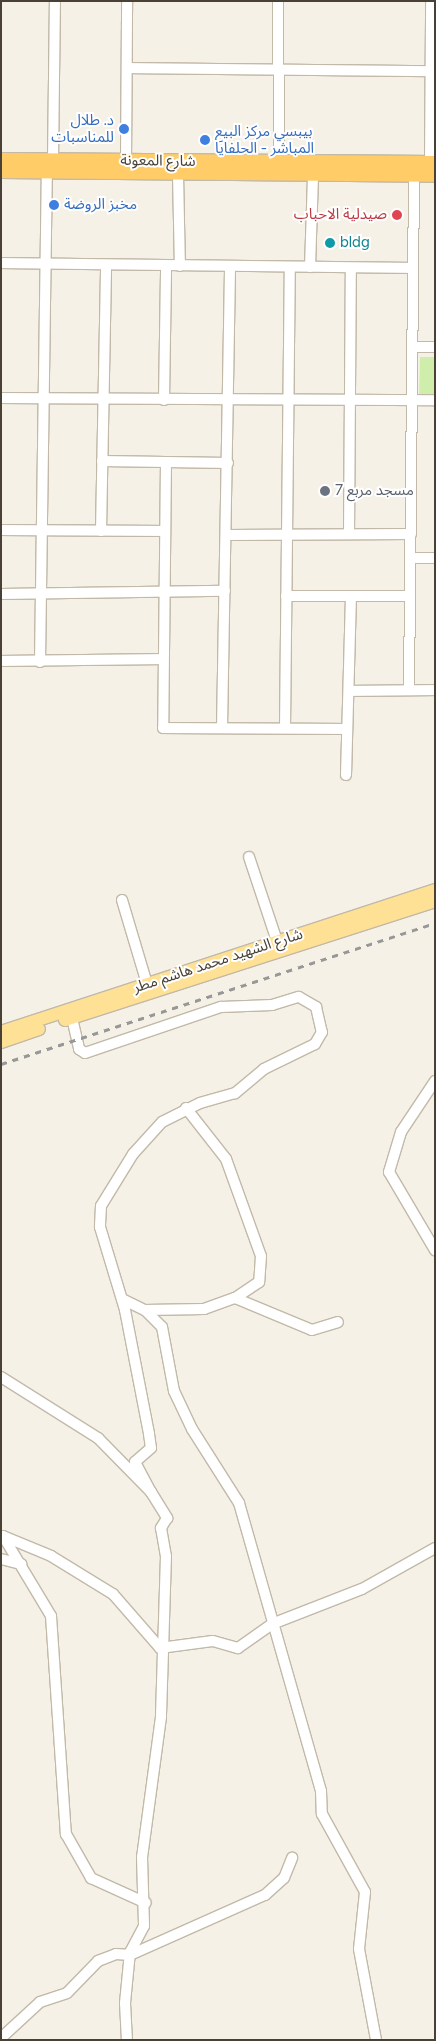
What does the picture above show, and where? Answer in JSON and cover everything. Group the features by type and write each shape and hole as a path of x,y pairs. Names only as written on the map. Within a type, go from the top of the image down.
{"highway":[{"name":"شارع المعونة","path":"1,160 50,166 178,174 414,175 433,167"},
{"name":"شارع المعونة","path":"1,171 126,161 279,162 433,167"}],"main road":[{"name":"شارع الشهيد محمد هاشم مطر","path":"1,1032 435,890"},
{"name":"شارع الشهيد محمد هاشم مطر","path":"1,1042 435,900"}],"street":[{"path":"40,662 44,594 43,263 50,166 54,1"},
{"path":"126,161 127,1"},
{"path":"278,1 279,162"},
{"path":"431,1 430,71 433,167"},
{"path":"127,68 430,71"},
{"path":"178,174 180,266"},
{"path":"310,267 313,175"},
{"path":"409,690 414,175"},
{"path":"1,263 412,268"},
{"path":"101,531 106,265"},
{"path":"164,400 166,266"},
{"path":"222,728 227,535 230,267"},
{"path":"285,728 290,267"},
{"path":"349,534 351,268"},
{"path":"412,347 435,347"},
{"path":"1,398 228,401 435,400"},
{"path":"102,461 228,463"},
{"path":"166,462 162,659 164,728 348,729"},
{"path":"1,530 165,531"},
{"path":"227,535 411,534"},
{"path":"411,558 435,558"},
{"path":"1,594 225,591"},
{"path":"286,596 410,596"},
{"path":"346,774 350,596"},
{"path":"1,661 162,659"},
{"path":"349,691 435,690"},
{"path":"248,857 277,942"},
{"path":"122,900 147,984"},
{"path":"72,1018 79,1050 85,1053 221,1008 272,1005 300,997 313,1003 322,1032 315,1044 264,1069 235,1093 186,1108 149,1134 101,1206 100,1227 122,1299 150,1448 135,1462 166,1518 161,1528 166,1556 160,1648 161,1717 142,1857 146,1903 144,1926 130,1955 125,2003 127,2040"},
{"path":"435,1081 401,1132 389,1172 435,1250"},
{"path":"145,1310 204,1309 235,1298 259,1282 261,1256 226,1159 186,1108"},
{"path":"235,1298 312,1330 338,1322"},
{"path":"122,1299 145,1310 162,1326 170,1382 192,1429 236,1495 321,1791 322,1814 365,1892 359,1949 376,2040"},
{"path":"1,1377 98,1438 151,1492"},
{"path":"2,1534 51,1556 106,1589 125,1604 160,1648"},
{"path":"2,1534 51,1616 66,1834 91,1878 146,1903"},
{"path":"160,1648 213,1640 238,1648 272,1624 362,1589 435,1548"},
{"path":"1,1559 21,1564"},
{"path":"1,2038 40,2002 67,1993 98,1961 116,1954 130,1955 265,1895 284,1878 292,1858"}],"green space":[{"path":"420,357 435,357 435,395 419,395"}],"railway":[{"path":"1,1064 435,923"}],"place":[{"name":"د. طلال للمناسبات","path":"124,129"},
{"name":"بيبسي مركز البيع المباشر - الحلفايا","path":"205,140"},
{"name":"مخبز الروضة","path":"54,205"},
{"name":"صيدلية الاحباب","path":"397,215"},
{"name":"bldg","path":"330,243"},
{"name":"مسجد مربع 7","path":"325,491"}]}
